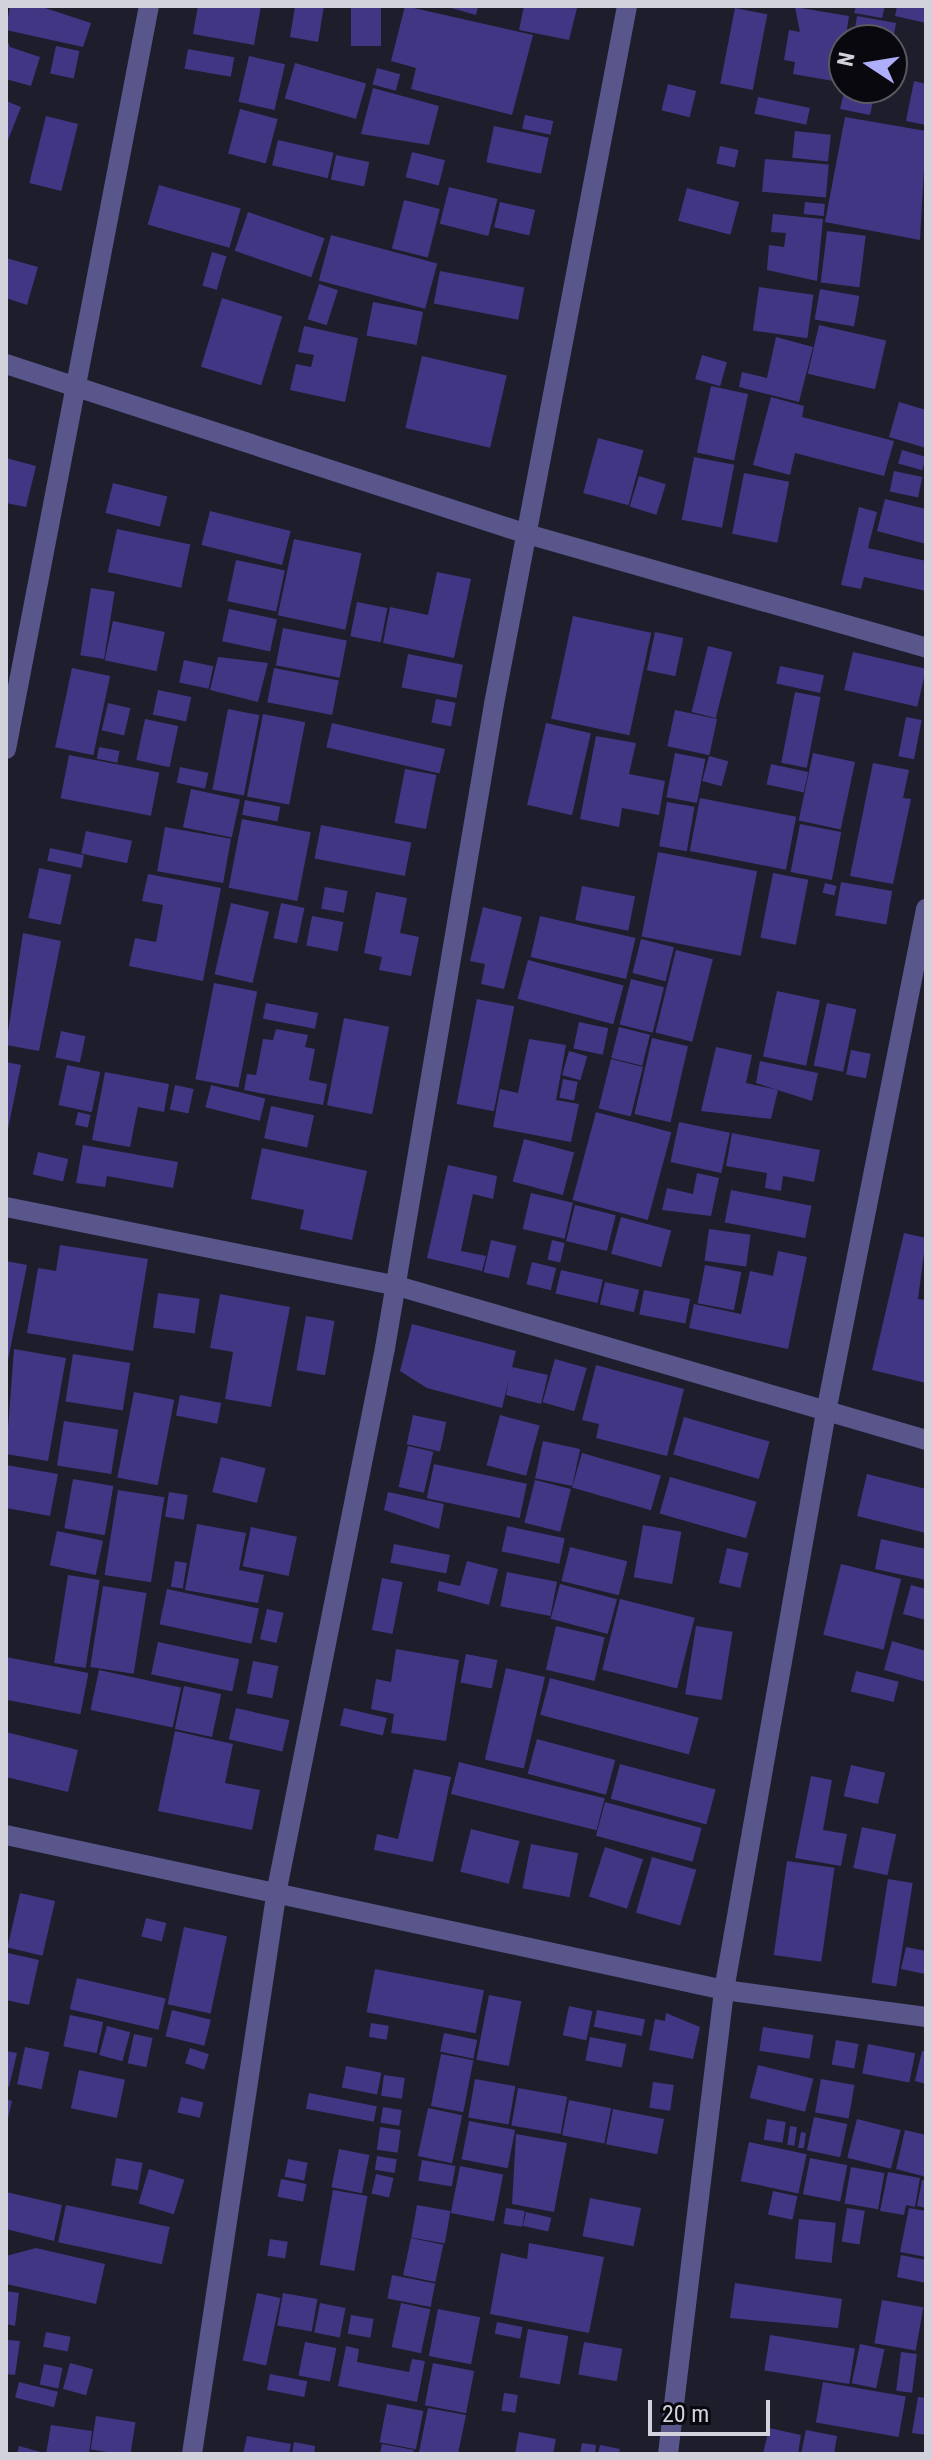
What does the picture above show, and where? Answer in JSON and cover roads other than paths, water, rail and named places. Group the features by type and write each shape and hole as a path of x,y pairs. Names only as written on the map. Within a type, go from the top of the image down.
{"street":[{"path":"6,749 79,384 149,6"},
{"path":"192,2454 277,1889 394,1285 527,534 627,6"},
{"path":"6,364 79,384 527,534 926,648"},
{"path":"668,2454 724,1990 826,1412 926,909"},
{"path":"6,1207 394,1285 926,1440"},
{"path":"6,1835 277,1889 724,1990 926,2017"}]}
